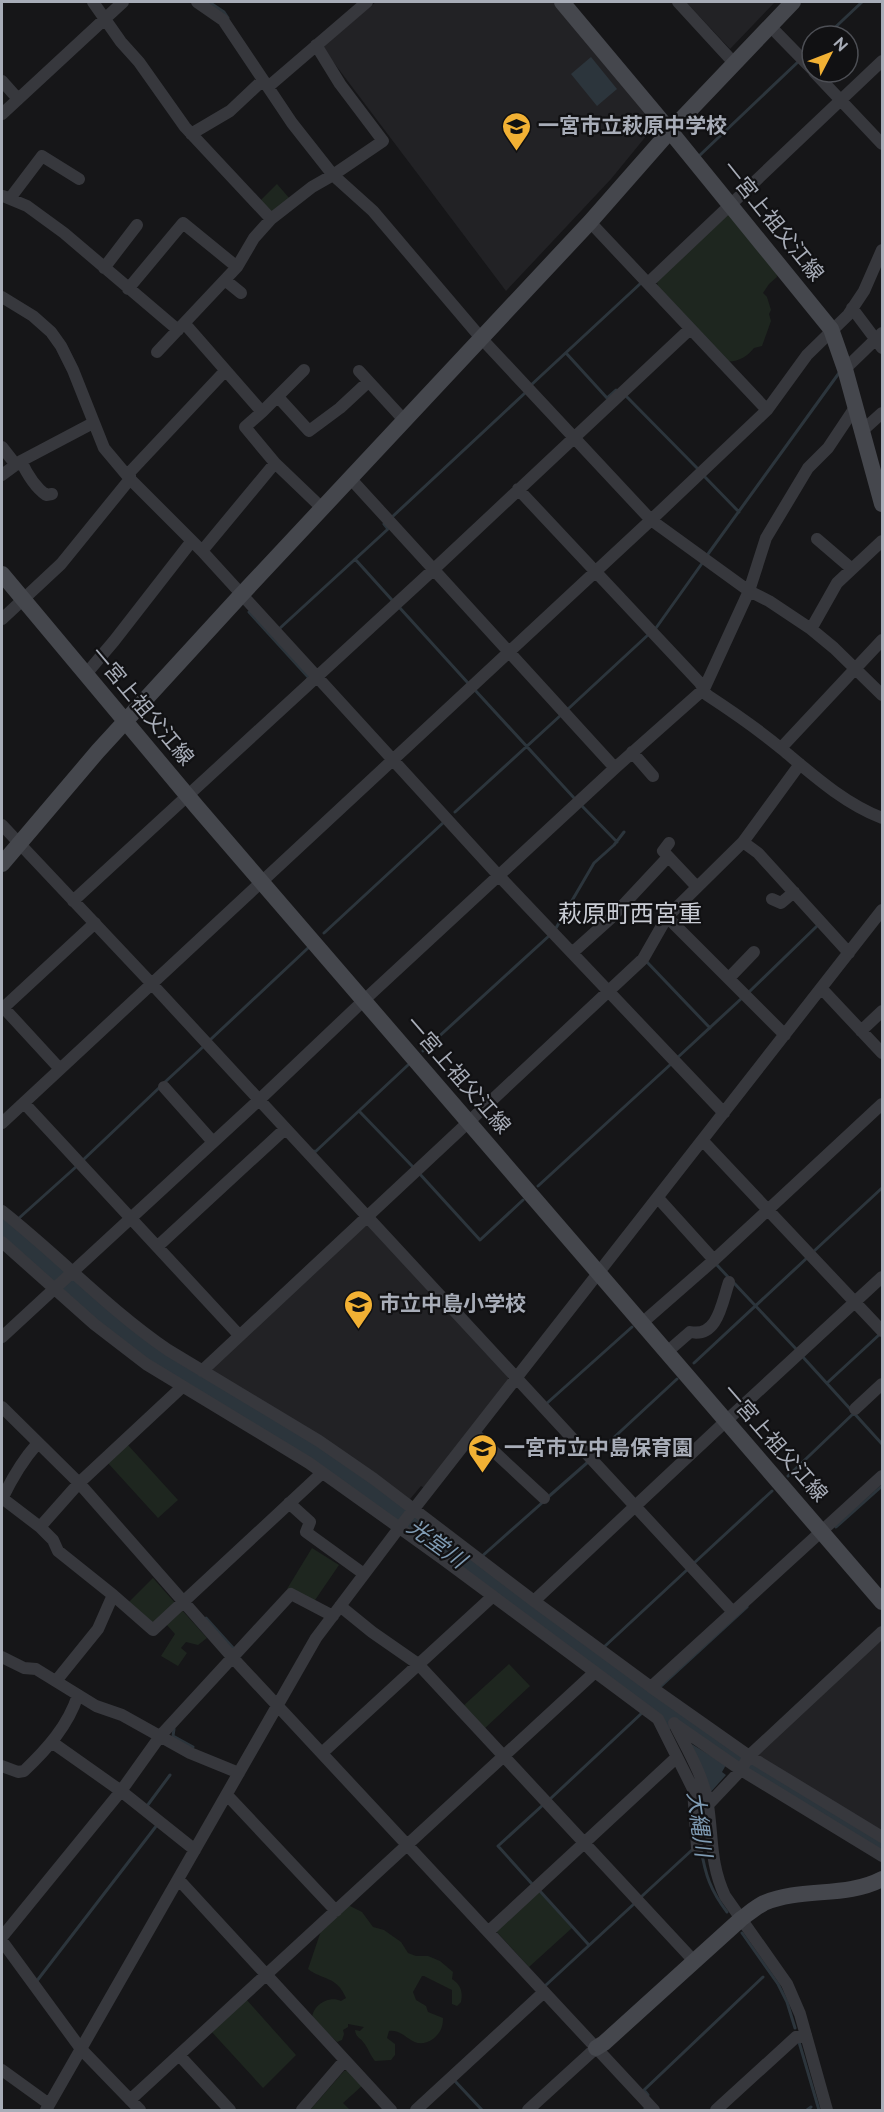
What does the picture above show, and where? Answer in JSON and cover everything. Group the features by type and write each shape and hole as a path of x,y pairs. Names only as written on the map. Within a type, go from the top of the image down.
{"main road":[{"name":"一宮上祖父江線","path":"562,2 831,329 856,406 882,504"},
{"path":"2,864 98,751 240,595 590,222 670,131 794,2"},
{"name":"一宮上祖父江線","path":"2,574 261,882 882,1602"},
{"path":"596,2048 741,1919 763,1904 778,1899 865,1887 882,1879"}],"street":[{"path":"93,2 121,42 139,62 162,98 191,134 270,219"},
{"path":"2,114 123,2"},
{"path":"197,2 223,20 292,123 333,175 373,211 481,338 651,520 749,591 811,628 882,695"},
{"path":"191,134 230,111 316,45 367,2"},
{"path":"678,2 734,63"},
{"path":"770,26 800,57"},
{"path":"157,352 237,267 254,238 270,219 312,187 382,141 340,84 316,45"},
{"path":"648,283 882,62"},
{"path":"2,81 18,99"},
{"path":"826,84 882,144"},
{"path":"79,179 42,156 4,197 27,206 64,233 128,289 181,327 262,412"},
{"path":"128,289 183,222 237,267"},
{"path":"590,222 767,410"},
{"path":"104,268 137,225"},
{"path":"2,1123 767,410 807,355 831,329 848,315 864,291 882,250"},
{"path":"225,280 241,293"},
{"path":"2,297 33,316 51,332 61,346 104,448 130,479 202,551 499,876 724,1113"},
{"path":"845,369 880,340 852,308"},
{"path":"73,901 433,570 690,329"},
{"path":"304,370 245,428 275,463 322,508"},
{"path":"2,619 61,564 130,479 130,472 225,371"},
{"path":"359,371 404,420"},
{"path":"278,397 309,431 340,408 368,382"},
{"path":"2,1337 632,752 704,690 749,591 766,538 808,468 828,448 856,406"},
{"path":"862,431 882,413"},
{"path":"2,475 19,463 93,423"},
{"path":"2,447 19,463 42,492 46,495 52,494"},
{"path":"202,551 275,463"},
{"path":"350,478 615,768"},
{"path":"518,489 700,683 707,695 781,748 843,797 882,818"},
{"path":"817,539 852,569"},
{"path":"811,628 837,583 882,541"},
{"path":"86,674 191,542"},
{"path":"781,748 882,640"},
{"path":"632,752 653,776"},
{"path":"202,1371 366,1215 643,959 667,917 743,842 800,764"},
{"path":"2,825 151,982 733,1612"},
{"path":"743,842 758,853 849,952"},
{"path":"669,843 663,850 697,887"},
{"path":"572,953 611,918 668,857"},
{"path":"772,899 781,903 794,892"},
{"path":"2,2070 48,2108 316,1638 399,1527 882,910"},
{"path":"667,917 785,1035"},
{"path":"60,1069 2,1008 95,923"},
{"path":"729,978 754,952"},
{"path":"822,988 882,1053"},
{"path":"861,1031 882,1011"},
{"path":"164,1087 213,1142"},
{"path":"24,1102 239,1335"},
{"path":"642,1323 714,1260 882,1104"},
{"path":"158,1245 285,1129"},
{"path":"703,1140 882,1331"},
{"path":"658,1198 714,1260"},
{"path":"2,1211 71,1274 148,1336 319,1441 374,1479 413,1511 651,1687 745,1763 882,1856"},
{"path":"2,1242 129,1351 182,1387 322,1473 666,1721 882,1837"},
{"path":"534,1601 882,1277"},
{"path":"667,1352 690,1332 703,1332 714,1325 729,1282"},
{"path":"855,1409 882,1384"},
{"path":"40,1527 79,1483 182,1387"},
{"path":"2,1407 79,1483 233,1658 654,2110"},
{"path":"474,1433 544,1498"},
{"path":"37,1444 14,1473 2,1498 40,1527 58,1551 114,1595 153,1630 322,1473"},
{"path":"651,1687 882,1476"},
{"path":"289,1503 310,1522 306,1532 364,1574"},
{"path":"140,2110 81,2049 2,1939 121,1791 161,1736 291,1594 337,1611 418,1664 694,1960"},
{"path":"56,1681 98,1629 114,1595"},
{"path":"322,1753 493,1596"},
{"path":"708,1805 745,1763 882,1632"},
{"path":"2,1657 24,1668 36,1669 96,1706 122,1715 190,1753 239,1773"},
{"path":"130,2100 595,1672"},
{"path":"2,1766 18,1772 24,1771 53,1743 78,1695"},
{"path":"666,1721 677,1757 693,1790 696,1848"},
{"path":"666,1721 703,1781 708,1805 714,1867 725,1896 787,1984 800,2014 827,2110"},
{"path":"53,1743 121,1791 195,1850"},
{"path":"488,1932 677,1757"},
{"path":"227,1795 336,1911"},
{"path":"178,1880 390,2110"},
{"path":"416,2110 544,1992"},
{"path":"716,2110 796,2037 806,2035"},
{"path":"528,2110 596,2048"},
{"path":"179,2055 230,2110"},
{"path":"302,2110 345,2060"}],"shaded area":[{"name":"一宮市立萩原中学校","path":"376,2 554,2 656,124 611,179 506,291 322,47"},
{"path":"686,2 775,2 730,49"},
{"path":"591,57 617,89 597,106 571,74"},
{"path":"277,184 290,199 275,211 270,211 260,201"},
{"path":"724,209 776,270 777,277 763,293 767,297 771,310 769,314 771,321 762,346 754,348 741,359 733,361 725,361 659,289 656,279"},
{"name":"市立中島小学校","path":"367,1223 507,1373 509,1382 426,1489 421,1486 410,1499 406,1500 211,1372 210,1366"},
{"path":"127,1444 178,1500 158,1518 107,1462"},
{"path":"312,1548 339,1565 313,1603 287,1589"},
{"path":"153,1578 176,1604 156,1623 151,1623 128,1603"},
{"path":"181,1609 207,1638 198,1645 186,1642 181,1648 187,1653 178,1666 161,1656 175,1634 166,1624"},
{"path":"882,1636 882,1834 754,1756"},
{"path":"509,1664 530,1686 483,1730 462,1707"},
{"path":"690,1743 726,1765 722,1772 726,1775 709,1794"},
{"path":"537,1889 572,1928 529,1967 494,1929"},
{"path":"348,1905 362,1912 373,1927 384,1930 401,1942 408,1953 428,1956 440,1961 453,1972 452,1979 461,1989 461,2002 457,2006 452,2004 452,1990 422,1976 413,1992 416,2000 426,2006 428,2012 443,2018 442,2027 433,2039 426,2043 414,2042 400,2033 389,2031 387,2038 395,2044 395,2055 391,2060 375,2061 355,2030 360,2031 364,2027 348,2024 348,2027 343,2030 342,2040 337,2042 312,2018 315,2009 322,2002 332,1999 341,2001 346,1998 334,1982 308,1969 322,1928"},
{"path":"245,1998 296,2055 263,2088 210,2030"},
{"path":"349,2070 363,2085 343,2103 350,2110 310,2110 344,2071"}],"waterway":[{"path":"209,2 224,12 228,18"},
{"path":"839,24 862,2"},
{"path":"699,156 799,61"},
{"path":"530,386 641,283"},
{"path":"566,353 607,398 616,390"},
{"path":"708,554 839,373"},
{"path":"391,518 525,393"},
{"path":"626,396 698,469"},
{"path":"703,475 739,512"},
{"path":"279,629 388,529 384,524"},
{"path":"355,559 392,600"},
{"path":"656,628 703,562"},
{"path":"399,607 468,683"},
{"path":"249,612 309,678 307,680"},
{"path":"568,709 649,634"},
{"path":"474,689 575,799"},
{"path":"455,812 561,715"},
{"path":"581,805 617,842"},
{"path":"324,933 444,822"},
{"path":"556,928 594,863 614,845 624,832"},
{"path":"749,992 817,926"},
{"path":"423,1051 550,935"},
{"path":"210,1040 308,948"},
{"path":"646,961 710,1028"},
{"path":"677,1058 742,998"},
{"path":"165,1082 204,1046"},
{"path":"538,1186 671,1064"},
{"path":"314,1151 408,1065"},
{"path":"83,1160 160,1087"},
{"path":"359,1111 413,1167"},
{"path":"18,1219 77,1166"},
{"path":"418,1172 480,1240 523,1200"},
{"path":"813,1252 882,1188"},
{"name":"光堂川","path":"2,1227 104,1319 140,1346 202,1387 272,1427 338,1471 615,1673 749,1767 882,1847"},
{"path":"694,1363 808,1257"},
{"path":"716,1264 729,1278"},
{"path":"734,1283 797,1350"},
{"path":"546,1404 632,1327"},
{"path":"827,1383 880,1334"},
{"path":"802,1356 882,1444"},
{"path":"593,1453 595,1455 677,1379"},
{"path":"788,1476 854,1413"},
{"path":"547,1498 588,1462"},
{"path":"836,1527 882,1486"},
{"path":"693,1564 772,1491"},
{"path":"480,1558 543,1502"},
{"path":"604,1647 688,1569"},
{"path":"660,1687 747,1607"},
{"path":"206,1618 234,1649"},
{"name":"大縄川","path":"658,1703 669,1728"},
{"path":"549,1800 643,1712"},
{"path":"174,1729 173,1736 193,1747"},
{"path":"148,1807 170,1775"},
{"path":"533,1885 498,1846 544,1804"},
{"path":"36,1982 157,1825"},
{"name":"大縄川","path":"701,1848 709,1882 727,1912"},
{"path":"641,1897 692,1850"},
{"path":"539,1890 588,1944"},
{"path":"546,1985 635,1903"},
{"name":"大縄川","path":"742,1933 778,1984 787,2002 795,2028"},
{"path":"648,2095 644,2090 763,1977"},
{"name":"大縄川","path":"799,2042 819,2110"},
{"path":"454,2080 482,2110"},
{"path":"807,2110 811,2107"}],"place":[{"name":"一宮市立萩原中学校","path":"517,152"},
{"name":"市立中島小学校","path":"358,1330"},
{"name":"一宮市立中島保育園","path":"483,1474"}],"district":[{"name":"萩原町西宮重","path":"630,914"}]}
